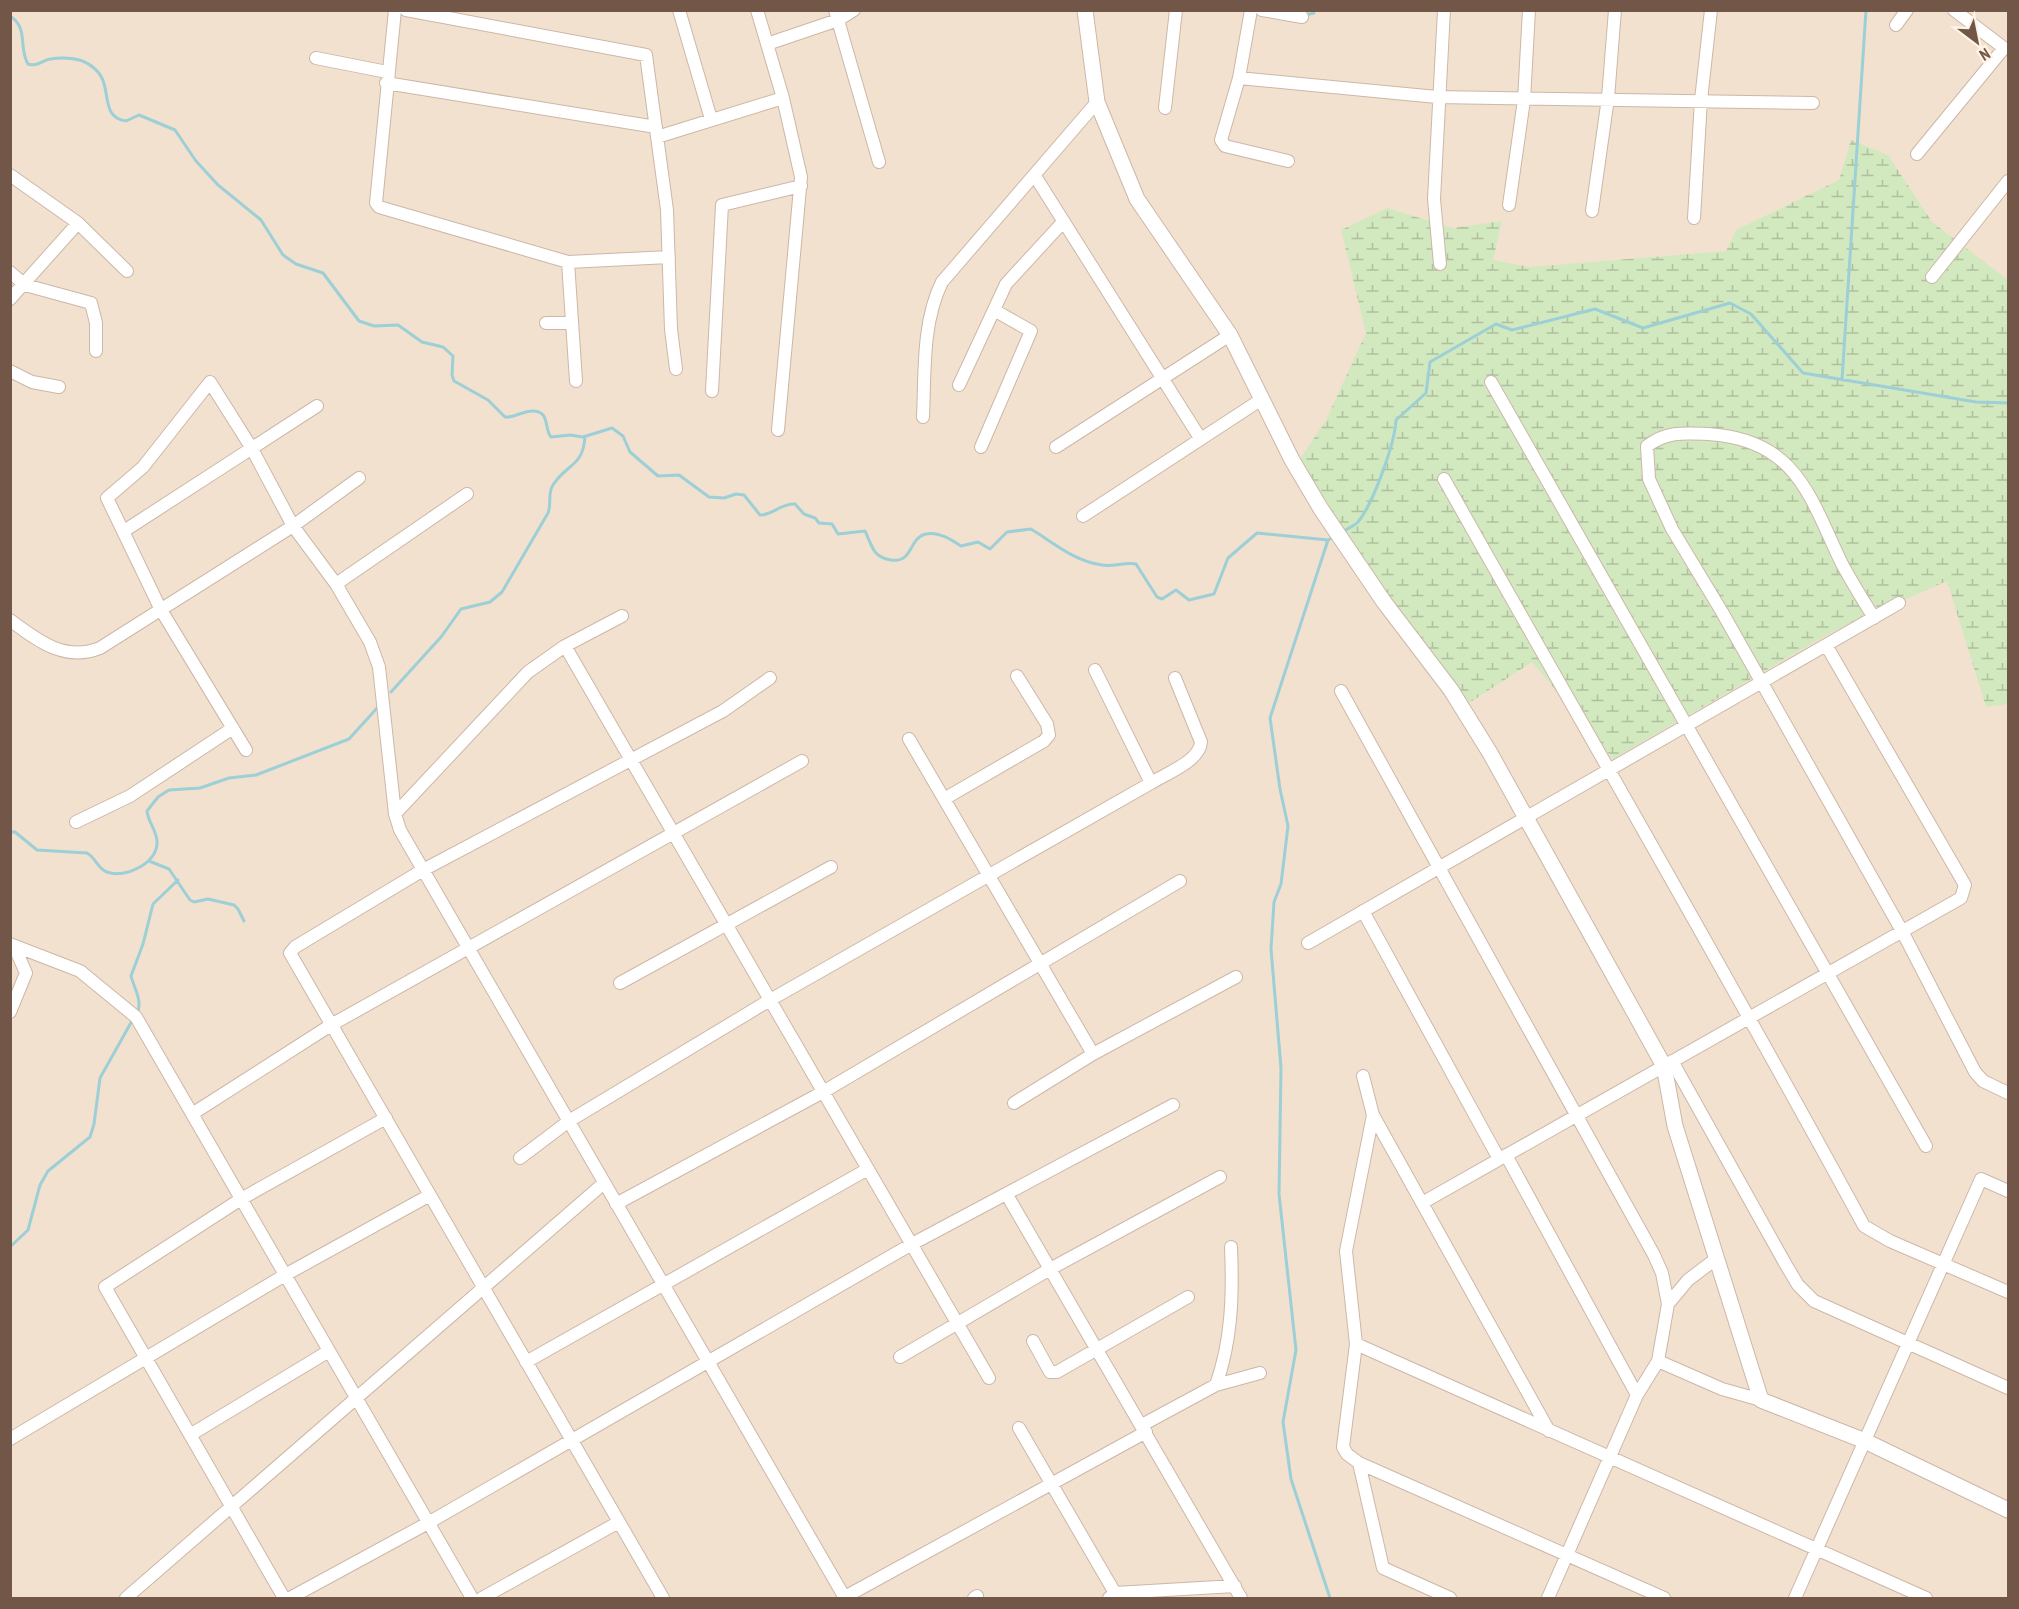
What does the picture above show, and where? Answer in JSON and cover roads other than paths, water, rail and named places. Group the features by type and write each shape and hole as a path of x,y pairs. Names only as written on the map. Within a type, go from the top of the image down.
{"street":[{"path":"395,10 386,77 376,203 379,207 568,262 669,257"},
{"path":"406,10 570,42 644,52 647,58 667,210 671,329 676,369"},
{"path":"679,10 711,119"},
{"path":"757,10 783,98 800,168 801,186 778,430"},
{"path":"767,44 854,10"},
{"path":"1085,10 1097,102 1137,199 1230,335 1292,460 1321,509 1384,602 1451,690 1798,1285 1814,1301 2008,1388"},
{"path":"1165,108 1176,10"},
{"path":"1251,10 1239,78 1222,144 1288,161"},
{"path":"1262,10 1302,17"},
{"path":"1440,264 1434,199 1437,97 1444,10"},
{"path":"1509,205 1524,99 1529,10"},
{"path":"1592,211 1608,98 1615,10"},
{"path":"1694,218 1701,100 1711,10"},
{"path":"1896,25 1908,10"},
{"path":"1917,154 2007,47 1954,10"},
{"path":"837,15 879,162"},
{"path":"316,58 386,77 656,132 783,98"},
{"path":"1239,78 1437,97 1813,103"},
{"path":"923,417 928,336 936,295 942,282 1097,102"},
{"path":"10,175 78,224 127,271"},
{"path":"1035,176 1102,279 1200,438"},
{"path":"1932,277 2008,182"},
{"path":"712,391 722,205 801,186"},
{"path":"959,385 1006,284 1063,222"},
{"path":"10,299 78,224"},
{"path":"568,262 576,381"},
{"path":"10,272 25,285 91,303 96,322 96,351"},
{"path":"981,447 1031,331 994,310"},
{"path":"546,323 572,323"},
{"path":"1056,447 1230,335"},
{"path":"10,371 32,382 59,387"},
{"path":"246,750 161,610 107,498 143,467 210,382 251,447 293,526 336,584 370,642 379,667 395,814 400,830 844,1598 1052,1483 1216,1385 1260,1373"},
{"path":"1491,382 1926,1146"},
{"path":"1083,516 1262,399"},
{"path":"124,531 317,406"},
{"path":"1874,618 1842,563 1809,492 1781,460 1755,446 1720,435 1678,433 1660,436 1647,446 1649,479 1655,496 1902,931 1975,1072 1983,1081 2008,1093"},
{"path":"10,620 57,651 79,654 100,648 293,526 359,478"},
{"path":"1444,479 1608,771 1750,1017 1864,1226 1875,1235 2008,1292"},
{"path":"336,584 467,494"},
{"path":"1308,943 1899,603"},
{"path":"395,814 522,678 565,646 622,616"},
{"path":"1422,1203 1961,898 1965,885 1826,645"},
{"path":"565,646 989,1378"},
{"path":"1095,670 1151,783"},
{"path":"944,799 1044,741 1049,735 1047,724 1017,676"},
{"path":"663,1598 290,953 295,947 423,870 630,758 716,715 770,678"},
{"path":"520,1158 569,1120 770,1000 1193,757 1201,748 1175,678"},
{"path":"1341,691 1578,1114 1654,1255 1666,1288 1668,1304 1658,1361 1637,1395 1548,1599"},
{"path":"76,822 130,796 233,729"},
{"path":"909,739 1093,1054"},
{"path":"192,1114 331,1025 467,946 802,761"},
{"path":"620,983 831,867"},
{"path":"616,1203 823,1092 1180,881"},
{"path":"1363,911 1637,1395"},
{"path":"10,1012 25,979 24,966 12,945"},
{"path":"12,945 80,970 129,1009 472,1599"},
{"path":"1014,1103 1093,1054 1236,976"},
{"path":"1668,1063 1675,1126 1761,1400"},
{"path":"1363,1076 1373,1115 1549,1431"},
{"path":"290,1599 429,1523 912,1244 1173,1105"},
{"path":"1373,1115 1346,1251 1356,1344 1343,1447 1347,1454 1359,1463 1664,1599"},
{"path":"284,1599 105,1287 241,1199 386,1118"},
{"path":"526,1362 662,1283 868,1169"},
{"path":"900,1357 1050,1269 1220,1177"},
{"path":"1795,1599 1981,1179 2008,1191"},
{"path":"126,1599 604,1182"},
{"path":"10,1439 285,1275 430,1195"},
{"path":"1007,1195 1241,1599"},
{"path":"1216,1385 1222,1368 1233,1310 1231,1246"},
{"path":"1668,1304 1688,1280 1716,1258"},
{"path":"1033,1341 1050,1372 1057,1372 1188,1297"},
{"path":"1356,1344 1926,1599"},
{"path":"190,1435 329,1351"},
{"path":"1658,1361 1722,1389 1761,1400 1865,1440 2008,1510"},
{"path":"1019,1428 1052,1483 1112,1596 1235,1586"},
{"path":"1359,1463 1383,1568 1450,1599"},
{"path":"482,1599 619,1522"}],"waterway":[{"path":"1842,380 1866,10"},
{"path":"1305,15 1314,13"},
{"path":"10,16 19,26 28,64 34,65 50,59 62,58 80,60 91,65 101,76 109,107 117,118 126,121 139,115 175,130 196,161 218,185 261,220 283,255 296,264 323,273 359,321 374,326 398,325 422,342 443,347 453,356 454,381 488,400 505,417 530,411 539,412 545,418 551,437 570,435 583,437 612,428 623,436 630,452 658,476 679,475 709,497 724,498 736,494 744,495 760,515 785,505 795,504 804,514 815,518 819,523 832,524 838,534 865,531 876,553 891,560 904,558 916,540 926,534 940,535 961,546 978,542 990,549 1007,532 1031,529 1082,560 1106,565 1136,564 1157,597 1162,599 1176,590 1189,600 1214,594 1228,558 1257,533 1328,540 1334,537"},
{"path":"1342,532 1358,522 1370,502 1387,458 1396,420 1426,393 1430,362 1496,324 1512,330 1595,309 1643,328 1730,303 1751,314 1803,373 1976,402 2008,403"},
{"path":"391,692 441,637 461,609 490,602 502,592 548,513 553,485 577,460 584,447 585,437"},
{"path":"1328,540 1270,718 1280,789 1288,826 1281,884 1274,902 1271,949 1281,1068 1279,1194 1296,1350 1283,1422 1291,1479 1330,1598"},
{"path":"10,832 15,832 37,850 87,853 107,872 114,874 131,871 146,863 156,850 157,838 147,811 158,797 169,790 200,788 229,778 256,775 349,739 378,707"},
{"path":"149,861 169,869 190,900 194,902 208,899 234,905 244,921"},
{"path":"137,1014 139,999 131,976 143,944 153,904 178,880"},
{"path":"10,1247 28,1230 40,1185 48,1171 90,1137 100,1078 133,1019"}]}
